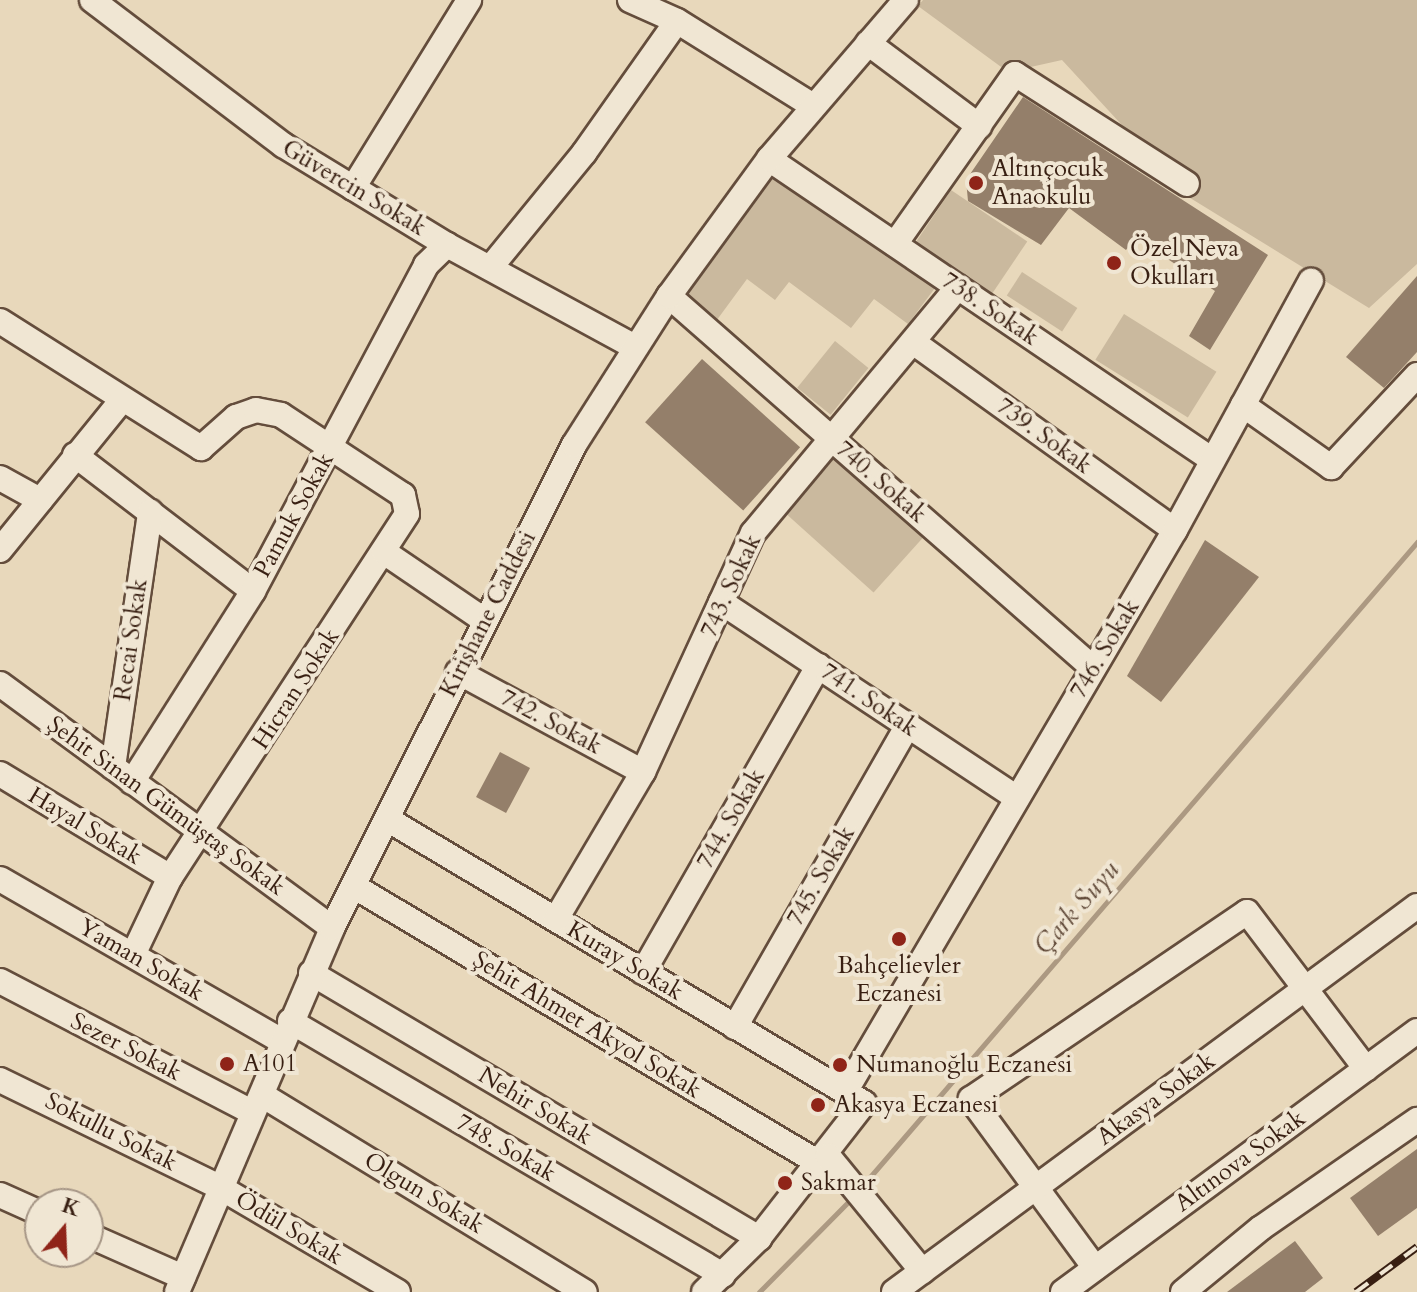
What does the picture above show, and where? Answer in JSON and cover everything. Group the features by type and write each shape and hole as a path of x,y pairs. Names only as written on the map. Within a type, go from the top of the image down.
{"street":[{"name":"Güvercin Sokak","path":"92,0 283,145 447,245 635,347"},
{"path":"353,188 469,0"},
{"path":"630,0 677,21 813,106"},
{"name":"Kirişhane Caddesi","path":"180,1284 332,928 574,445 669,296 769,159 906,0"},
{"path":"490,268 584,153 677,21"},
{"path":"868,43 979,126"},
{"path":"895,244 1015,74 1187,184"},
{"name":"738. Sokak","path":"769,159 1211,459"},
{"name":"Pamuk Sokak","path":"122,774 253,591 426,265 447,245"},
{"name":"746. Sokak","path":"704,1292 759,1238 828,1161 854,1098 1017,798 1175,530 1211,459 1311,281"},
{"name":"743. Sokak","path":"556,919 643,772 753,533 828,436 958,287"},
{"name":"740. Sokak","path":"669,296 1093,668"},
{"path":"0,321 122,400 0,550"},
{"name":"739. Sokak","path":"913,342 1175,530"},
{"path":"1243,405 1331,467 1417,375"},
{"name":"Hicran Sokak","path":"122,400 201,448 236,417 256,410 281,415 403,495 407,514 203,834 170,877 133,955"},
{"path":"75,455 253,591"},
{"path":"0,478 40,500"},
{"name":"Recai Sokak","path":"122,774 150,512"},
{"path":"384,552 484,620"},
{"name":"741. Sokak","path":"721,602 1017,798"},
{"name":"744. Sokak","path":"643,972 818,666"},
{"name":"742. Sokak","path":"458,672 643,772"},
{"name":"Şehit Sinan Gümüştaş Sokak","path":"0,684 332,928"},
{"name":"745. Sokak","path":"735,1027 908,725"},
{"name":"Hayal Sokak","path":"0,774 170,877"},
{"name":"Kuray Sokak","path":"387,819 854,1098"},
{"name":"Yaman Sokak","path":"0,879 133,955 286,1031"},
{"name":"Şehit Ahmet Akyol Sokak","path":"355,887 828,1161 868,1203 910,1284"},
{"name":"Akasya Sokak","path":"910,1284 1417,906"},
{"path":"1095,1268 1033,1190 971,1099 1247,912 1307,987 1366,1069"},
{"name":"Nehir Sokak","path":"311,973 759,1238"},
{"name":"Sezer Sokak","path":"0,981 257,1104"},
{"name":"748. Sokak","path":"286,1031 723,1275"},
{"name":"Altınova Sokak","path":"1063,1292 1417,1031"},
{"name":"Sokullu Sokak","path":"0,1080 221,1188"},
{"name":"Olgun Sokak","path":"257,1104 585,1292"},
{"path":"1183,1292 1261,1228 1417,1120"},
{"name":"Ödül Sokak","path":"221,1188 398,1292"},
{"path":"0,1195 24,1206"},
{"path":"104,1244 180,1284"}],"shaded area":[{"path":"923,0 1417,0 1417,264 1369,308 1156,177 1155,161 1062,60 1008,72 918,6"},
{"path":"772,167 935,288 908,324 874,299 851,328 789,282 775,300 747,279 711,328 673,300"},
{"path":"951,190 1027,241 992,294 916,242"},
{"path":"1022,272 1077,308 1062,331 1007,295"},
{"path":"1124,314 1216,372 1188,418 1095,360"},
{"path":"835,341 868,368 831,415 797,388"},
{"path":"827,447 925,535 874,593 775,504"}],"building":[{"path":"1023,97 1268,255 1210,350 1189,336 1215,291 1141,241 1135,238 1126,250 1069,208 1041,245 968,201 966,180"},
{"path":"1417,276 1417,352 1384,388 1346,357"},
{"path":"702,359 800,447 743,510 645,422"},
{"path":"1205,540 1259,577 1161,702 1127,676"},
{"path":"500,752 530,768 506,813 476,797"},
{"path":"1417,1149 1417,1208 1378,1236 1350,1198"},
{"path":"1295,1241 1323,1278 1305,1292 1227,1292"}],"waterway":[{"name":"Çark Suyu","path":"863,1185 1417,542"},
{"name":"Çark Suyu","path":"759,1292 854,1196"}],"railway":[{"path":"1356,1292 1417,1247"}],"place":[{"name":"Altınçocuk Anaokulu","path":"976,183"},
{"name":"Özel Neva Okulları","path":"1114,263"},
{"name":"Bahçelievler Eczanesi","path":"899,939"},
{"name":"A101","path":"227,1064"},
{"name":"Numanoğlu Eczanesi","path":"840,1065"},
{"name":"Akasya Eczanesi","path":"818,1105"},
{"name":"Sakmar","path":"785,1183"}]}
